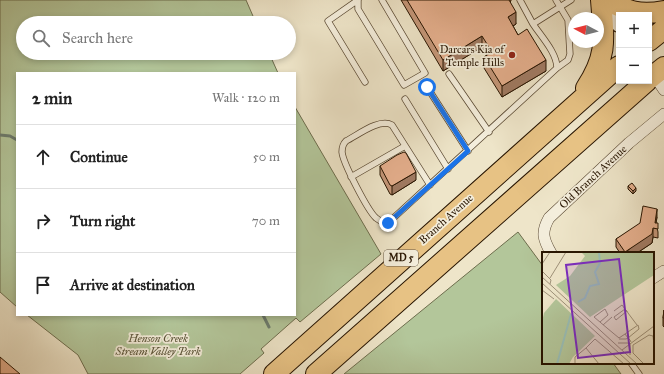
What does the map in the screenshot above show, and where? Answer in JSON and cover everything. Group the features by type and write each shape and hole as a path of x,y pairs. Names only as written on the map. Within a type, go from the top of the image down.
{"highway":[{"path":"575,104 592,78 603,53 604,41 602,0"},
{"path":"606,0 637,13 651,14 664,11"},
{"path":"652,39 664,29"},
{"name":"Branch Avenue","path":"274,374 616,69"},
{"name":"MD 5","path":"316,374 654,77"}],"street":[{"path":"602,0 616,20"},
{"name":"Old Branch Avenue","path":"550,252 543,234 544,227 549,218 629,143 664,114"},
{"path":"654,277 664,271"}],"lane":[{"path":"358,0 358,9 404,85 424,73 382,0"},
{"path":"358,0 328,20 365,82"},
{"path":"520,0 533,24 553,54 557,63 557,68"},
{"path":"430,185 392,125 387,122 380,123 346,141 342,145 342,153 351,176 375,218 383,223 388,223 489,132 557,68 568,60 570,54 568,20 556,0"},
{"path":"533,24 571,0"},
{"path":"449,74 489,132"},
{"path":"427,87 468,151"},
{"path":"405,99 448,169"},
{"path":"351,176 405,146"},
{"path":"632,364 639,374"}],"green space":[{"path":"0,0 246,0 253,16 16,16 16,60 272,60 278,72 16,72 16,306 0,292"},
{"name":"Henson Creek Stream Valley Park","path":"296,109 381,254 300,322 296,318 261,349 264,353 240,374 88,374 78,355 28,316 296,316"},
{"path":"518,232 542,265 542,364 614,364 621,374 344,374"}],"building":[{"name":"Darcars Kia of Temple Hills","path":"407,0 509,0 516,12 508,17 518,35 527,29 546,60 502,86 484,57 492,52 482,36 443,60"},
{"path":"404,152 406,153 416,172 392,186 390,185 380,166"},
{"path":"632,183 636,188 633,191 628,186"},
{"path":"643,206 657,209 655,223 658,223 658,229 653,228 652,234 625,252 616,239 640,223"},
{"path":"0,357 20,374 0,374"}],"waterway":[{"path":"0,135 10,136 16,139"},
{"path":"264,316 269,327"}],"place":[{"name":"Darcars Kia of Temple Hills","path":"512,55"}],"route":[{"path":"388,223 468,151 427,87"}]}
